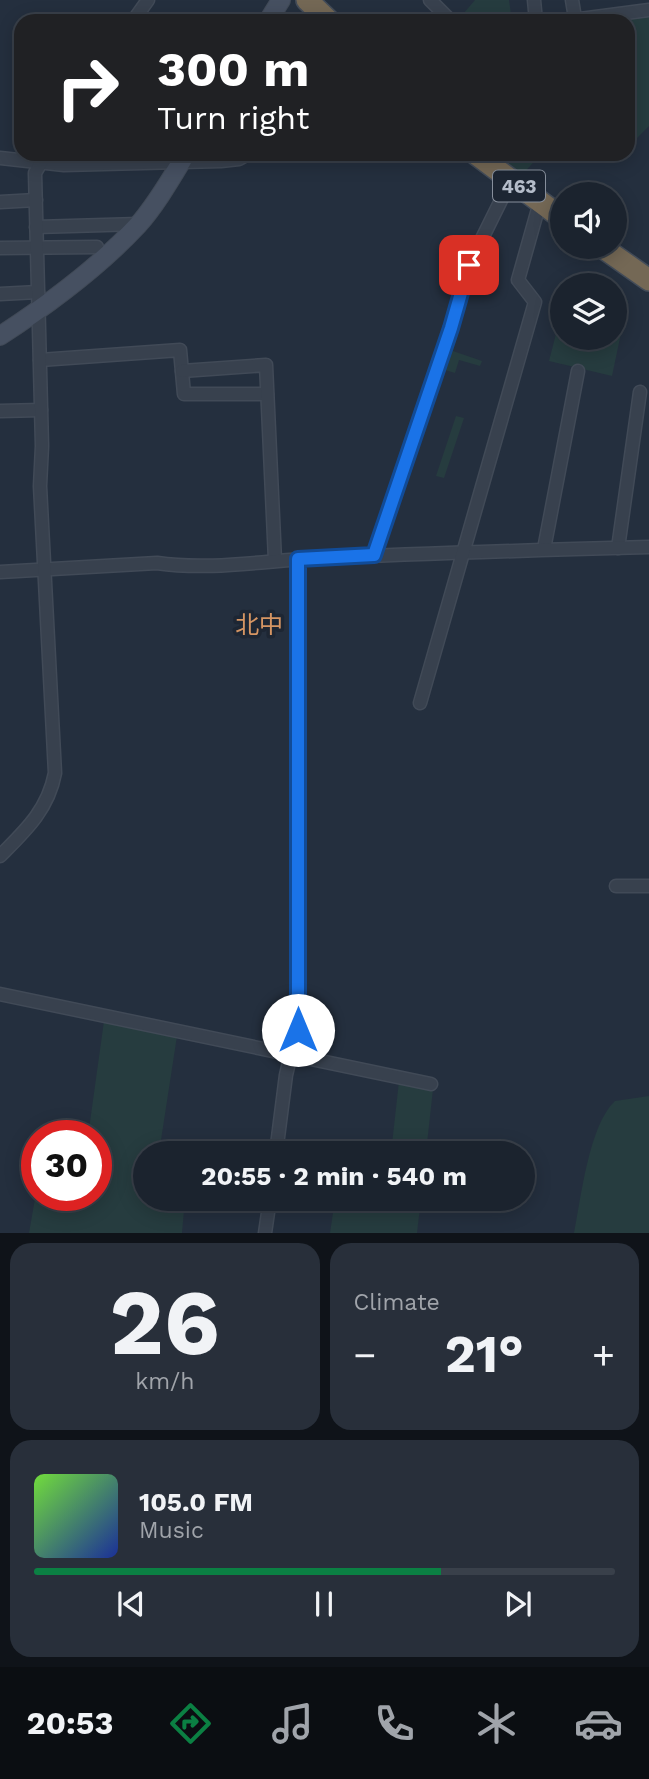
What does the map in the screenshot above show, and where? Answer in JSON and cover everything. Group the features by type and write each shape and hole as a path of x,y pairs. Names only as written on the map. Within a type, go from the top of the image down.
{"highway":[{"path":"307,0 322,14"},
{"name":"463","path":"486,161 550,209"},
{"path":"619,259 649,280"}],"street":[{"path":"430,0 444,14"},
{"path":"598,14 631,7 649,10"},
{"path":"0,856 40,813 52,790 55,773 40,486 41,410 35,173 42,161"},
{"path":"53,161 64,165 133,161"},
{"path":"0,336 39,311 81,278 139,224 182,161"},
{"path":"374,555 451,328 469,265 511,180"},
{"path":"0,202 36,200"},
{"path":"419,703 535,302 518,279 540,202"},
{"path":"36,227 139,224"},
{"path":"0,248 97,247"},
{"path":"0,294 38,292"},
{"path":"40,359 180,350 184,394 267,394"},
{"path":"182,371 266,365 275,559"},
{"path":"544,550 578,371"},
{"path":"618,548 640,393"},
{"path":"0,411 41,410"},
{"path":"0,572 157,563 181,567 275,559 464,551 649,547"},
{"path":"278,1141 286,1075 294,1055 298,559"},
{"path":"616,886 649,886"},
{"path":"0,994 431,1084"},
{"path":"265,1233 268,1211"}],"green space":[{"path":"475,0 509,0 511,14 463,14"},
{"path":"649,13 649,126 635,140 635,15"},
{"path":"501,161 535,161 521,176"},
{"path":"451,332 458,334 453,351 482,361 480,366 459,360 455,373 438,368"},
{"path":"552,350 617,350 612,376 549,361"},
{"path":"456,416 464,418 444,478 436,476"},
{"path":"104,1021 177,1036 161,1141 133,1141 133,1211 184,1211 182,1233 29,1233 33,1211 112,1211 112,1120 90,1120"},
{"path":"399,1081 433,1089 427,1141 392,1141"},
{"path":"649,1096 649,1233 574,1233 592,1144 606,1112 615,1101"},
{"path":"333,1211 420,1211 417,1233 330,1233"}],"district":[{"name":"北中","path":"259,625"}],"route":[{"path":"298,1030 298,559 374,555 451,328 469,265"}]}
